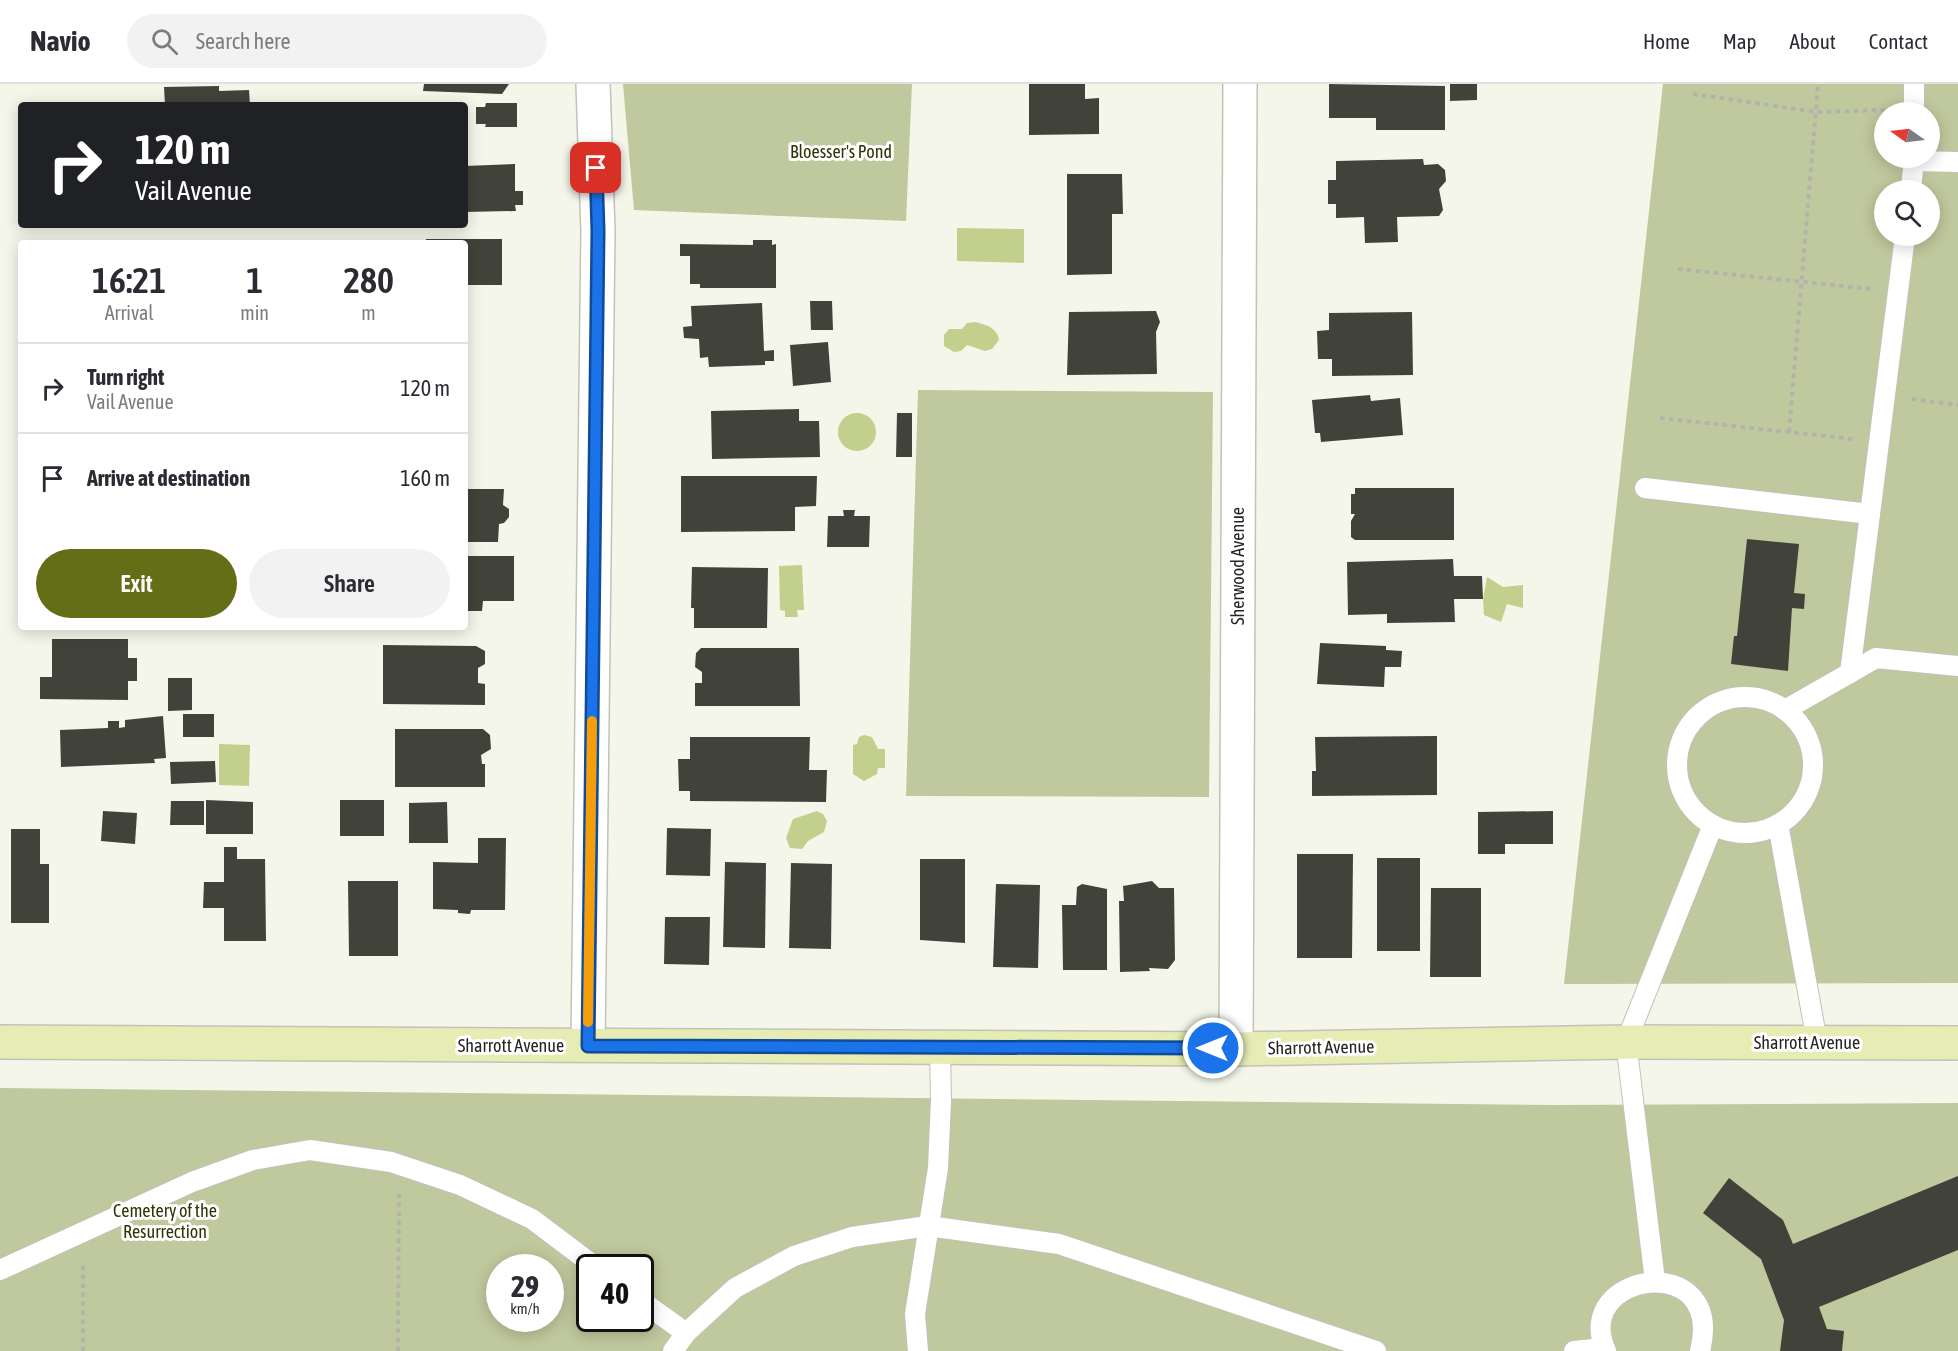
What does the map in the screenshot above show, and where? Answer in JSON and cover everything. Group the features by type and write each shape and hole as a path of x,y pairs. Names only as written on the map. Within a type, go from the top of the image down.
{"street":[{"path":"588,1046 598,231 592,84"},
{"name":"Sherwood Avenue","path":"1236,1049 1240,84"},
{"name":"Sharrott Avenue","path":"0,1042 1236,1049 1626,1042 1958,1043"}],"lane":[{"path":"1914,84 1914,102"},
{"path":"1940,161 1958,162"},
{"path":"1850,673 1904,246"},
{"path":"1645,488 1870,514"},
{"path":"1785,710 1876,658 1958,666"},
{"path":"1744,696 1766,699 1785,710 1801,726 1810,747 1812,769 1807,791 1795,810 1778,824 1757,832 1734,832 1713,825 1695,812 1683,793 1677,772 1678,749 1687,728 1702,711 1722,700 1732,698 1744,696"},
{"path":"1778,824 1816,1042"},
{"path":"1655,1281 1626,1042 1713,825"},
{"path":"918,1351 915,1314 938,1168 941,1100 940,1048"},
{"path":"0,1270 192,1182 253,1160 310,1150 391,1162 460,1185 532,1219 578,1254"},
{"path":"673,1351 686,1333 735,1288 794,1256 852,1237 928,1226 1059,1244 1376,1351"},
{"path":"1574,1351 1605,1350 1601,1335 1603,1318 1610,1302 1622,1291 1637,1283 1655,1281 1670,1284 1684,1292 1696,1304 1702,1319 1704,1335 1700,1351"},
{"path":"654,1309 686,1333"}],"path":[{"path":"1789,432 1818,111 1818,84"},
{"path":"1693,94 1818,111 1874,111"},
{"path":"1678,269 1898,292"},
{"path":"1885,396 1958,405"},
{"path":"1660,418 1880,442"},
{"path":"398,1351 399,1190"},
{"path":"83,1351 84,1260"}],"green space":[{"name":"Bloesser's Pond","path":"623,84 912,84 906,221 634,210"},
{"path":"1663,84 1958,84 1958,983 1564,984"},
{"path":"918,390 1213,392 1209,797 906,796"},
{"name":"Cemetery of the Resurrection","path":"0,1088 1552,1105 1958,1103 1958,1351 0,1351"}],"shaded area":[{"path":"957,228 1024,229 1024,263 957,261"},
{"path":"975,322 990,327 996,332 999,340 992,349 985,351 967,345 961,351 954,352 944,346 944,335 949,329 962,329 967,323"},
{"path":"857,413 871,418 876,432 871,446 857,451 843,446 838,432 843,418"},
{"path":"802,565 804,610 797,610 798,617 785,617 785,611 780,610 779,566"},
{"path":"1487,577 1503,587 1523,585 1523,608 1507,604 1501,622 1484,615 1483,599"},
{"path":"864,735 872,737 878,749 885,749 885,768 878,768 877,774 864,781 853,774 853,745 857,744 859,737"},
{"path":"219,744 250,745 249,786 219,785"},
{"path":"817,811 823,814 827,821 824,832 808,841 802,849 790,848 786,838 793,819"}],"building":[{"path":"424,84 509,84 502,94 423,91"},
{"path":"1029,84 1085,84 1085,99 1099,98 1099,134 1029,135"},
{"path":"1329,84 1445,86 1445,130 1376,130 1376,118 1329,118"},
{"path":"1450,84 1477,84 1477,100 1450,101"},
{"path":"219,86 219,91 249,90 250,102 165,102 164,87"},
{"path":"486,103 517,103 517,127 485,127 486,124 476,124 476,107 485,107"},
{"path":"1423,159 1424,165 1438,164 1445,170 1446,181 1439,189 1443,210 1439,216 1397,217 1398,242 1365,243 1364,217 1336,218 1336,204 1328,204 1328,180 1336,180 1336,161"},
{"path":"515,164 515,191 523,191 523,205 515,205 516,211 468,212 468,166"},
{"path":"1067,174 1122,174 1123,214 1112,214 1112,274 1067,275"},
{"path":"502,239 502,285 468,285 468,240 426,240"},
{"path":"753,240 772,240 772,245 776,244 776,288 700,288 700,284 690,284 690,256 680,256 680,244 753,245"},
{"path":"810,301 832,301 833,330 811,330"},
{"path":"762,303 764,351 774,350 774,361 765,361 765,365 709,367 708,357 700,358 699,339 684,338 683,327 692,326 691,306"},
{"path":"1156,311 1160,322 1156,332 1157,374 1067,375 1069,312"},
{"path":"1412,312 1413,375 1332,376 1332,359 1318,359 1317,331 1329,330 1329,313"},
{"path":"828,342 831,382 793,386 790,345"},
{"path":"1370,395 1371,401 1400,398 1403,435 1321,442 1320,433 1315,433 1312,400"},
{"path":"799,409 799,421 819,421 820,457 712,459 711,411"},
{"path":"897,413 912,413 912,457 896,457"},
{"path":"681,476 817,476 816,506 795,507 795,531 681,532"},
{"path":"1355,488 1454,488 1454,540 1355,540 1351,537 1351,521 1355,514 1351,514 1351,494 1355,494"},
{"path":"468,489 504,489 503,505 509,509 509,517 504,523 499,524 498,542 468,542"},
{"path":"843,510 855,510 854,516 870,516 869,547 827,547 828,516 844,516"},
{"path":"1747,539 1799,544 1794,593 1805,594 1804,609 1792,608 1788,671 1731,664 1734,636 1737,636"},
{"path":"468,556 514,556 514,601 483,601 482,611 468,611"},
{"path":"1453,559 1454,576 1482,576 1483,599 1454,599 1455,622 1387,623 1387,614 1348,615 1347,562"},
{"path":"692,567 768,568 767,628 694,628 694,608 691,608"},
{"path":"52,639 128,639 128,658 137,658 137,681 128,681 128,700 40,699 40,677 52,677"},
{"path":"1320,643 1386,646 1386,650 1402,651 1401,667 1385,667 1384,687 1317,684"},
{"path":"383,645 476,646 485,651 485,664 478,668 478,683 485,684 485,705 383,704"},
{"path":"701,648 799,648 800,706 695,706 695,683 702,683 702,672 695,667 696,653"},
{"path":"168,678 192,678 192,710 168,711"},
{"path":"183,714 214,714 214,737 183,737"},
{"path":"163,716 166,758 154,759 155,763 61,767 60,730 108,728 108,721 119,721 119,728 125,727 125,720"},
{"path":"395,729 483,729 490,735 491,749 481,755 482,764 485,764 485,787 395,787"},
{"path":"1437,736 1437,795 1312,796 1312,771 1316,771 1315,737"},
{"path":"690,737 810,737 809,770 827,770 826,802 690,801 690,791 679,791 678,759 690,759"},
{"path":"215,761 216,782 171,784 170,762"},
{"path":"206,800 253,802 253,834 206,834"},
{"path":"340,800 384,800 384,836 340,836"},
{"path":"171,801 204,801 204,825 170,825"},
{"path":"447,802 448,843 409,843 409,803"},
{"path":"103,811 137,813 135,844 101,841"},
{"path":"1553,811 1553,844 1505,844 1505,854 1478,854 1478,812"},
{"path":"667,828 711,829 710,876 666,875"},
{"path":"11,829 40,829 40,864 49,864 49,923 11,923"},
{"path":"478,838 506,838 505,910 471,910 470,914 458,913 458,910 433,909 433,862 478,863"},
{"path":"224,847 237,847 237,859 265,859 266,941 224,941 224,908 203,908 204,882 224,882"},
{"path":"1297,854 1353,854 1352,958 1297,958"},
{"path":"1377,858 1420,858 1420,951 1377,951"},
{"path":"920,859 965,859 965,943 920,940"},
{"path":"725,862 766,863 765,948 723,947"},
{"path":"791,863 832,864 831,949 789,948"},
{"path":"348,881 398,881 398,956 349,956"},
{"path":"1152,881 1159,888 1174,888 1175,960 1168,969 1149,968 1150,971 1120,972 1119,901 1124,901 1123,886"},
{"path":"996,884 1040,885 1038,968 993,967"},
{"path":"1082,884 1107,889 1107,970 1063,970 1062,905 1076,905 1077,887"},
{"path":"1431,888 1481,888 1481,977 1430,977"},
{"path":"665,917 710,917 709,965 664,964"},
{"path":"1958,1176 1958,1250 1819,1307 1827,1329 1844,1331 1842,1351 1780,1351 1784,1320 1761,1259 1703,1213 1729,1178 1783,1220 1793,1244"}],"slow traffic":[{"path":"588,1022 592,721"}],"route":[{"path":"596,168 598,231 588,1046 1213,1048"}]}
